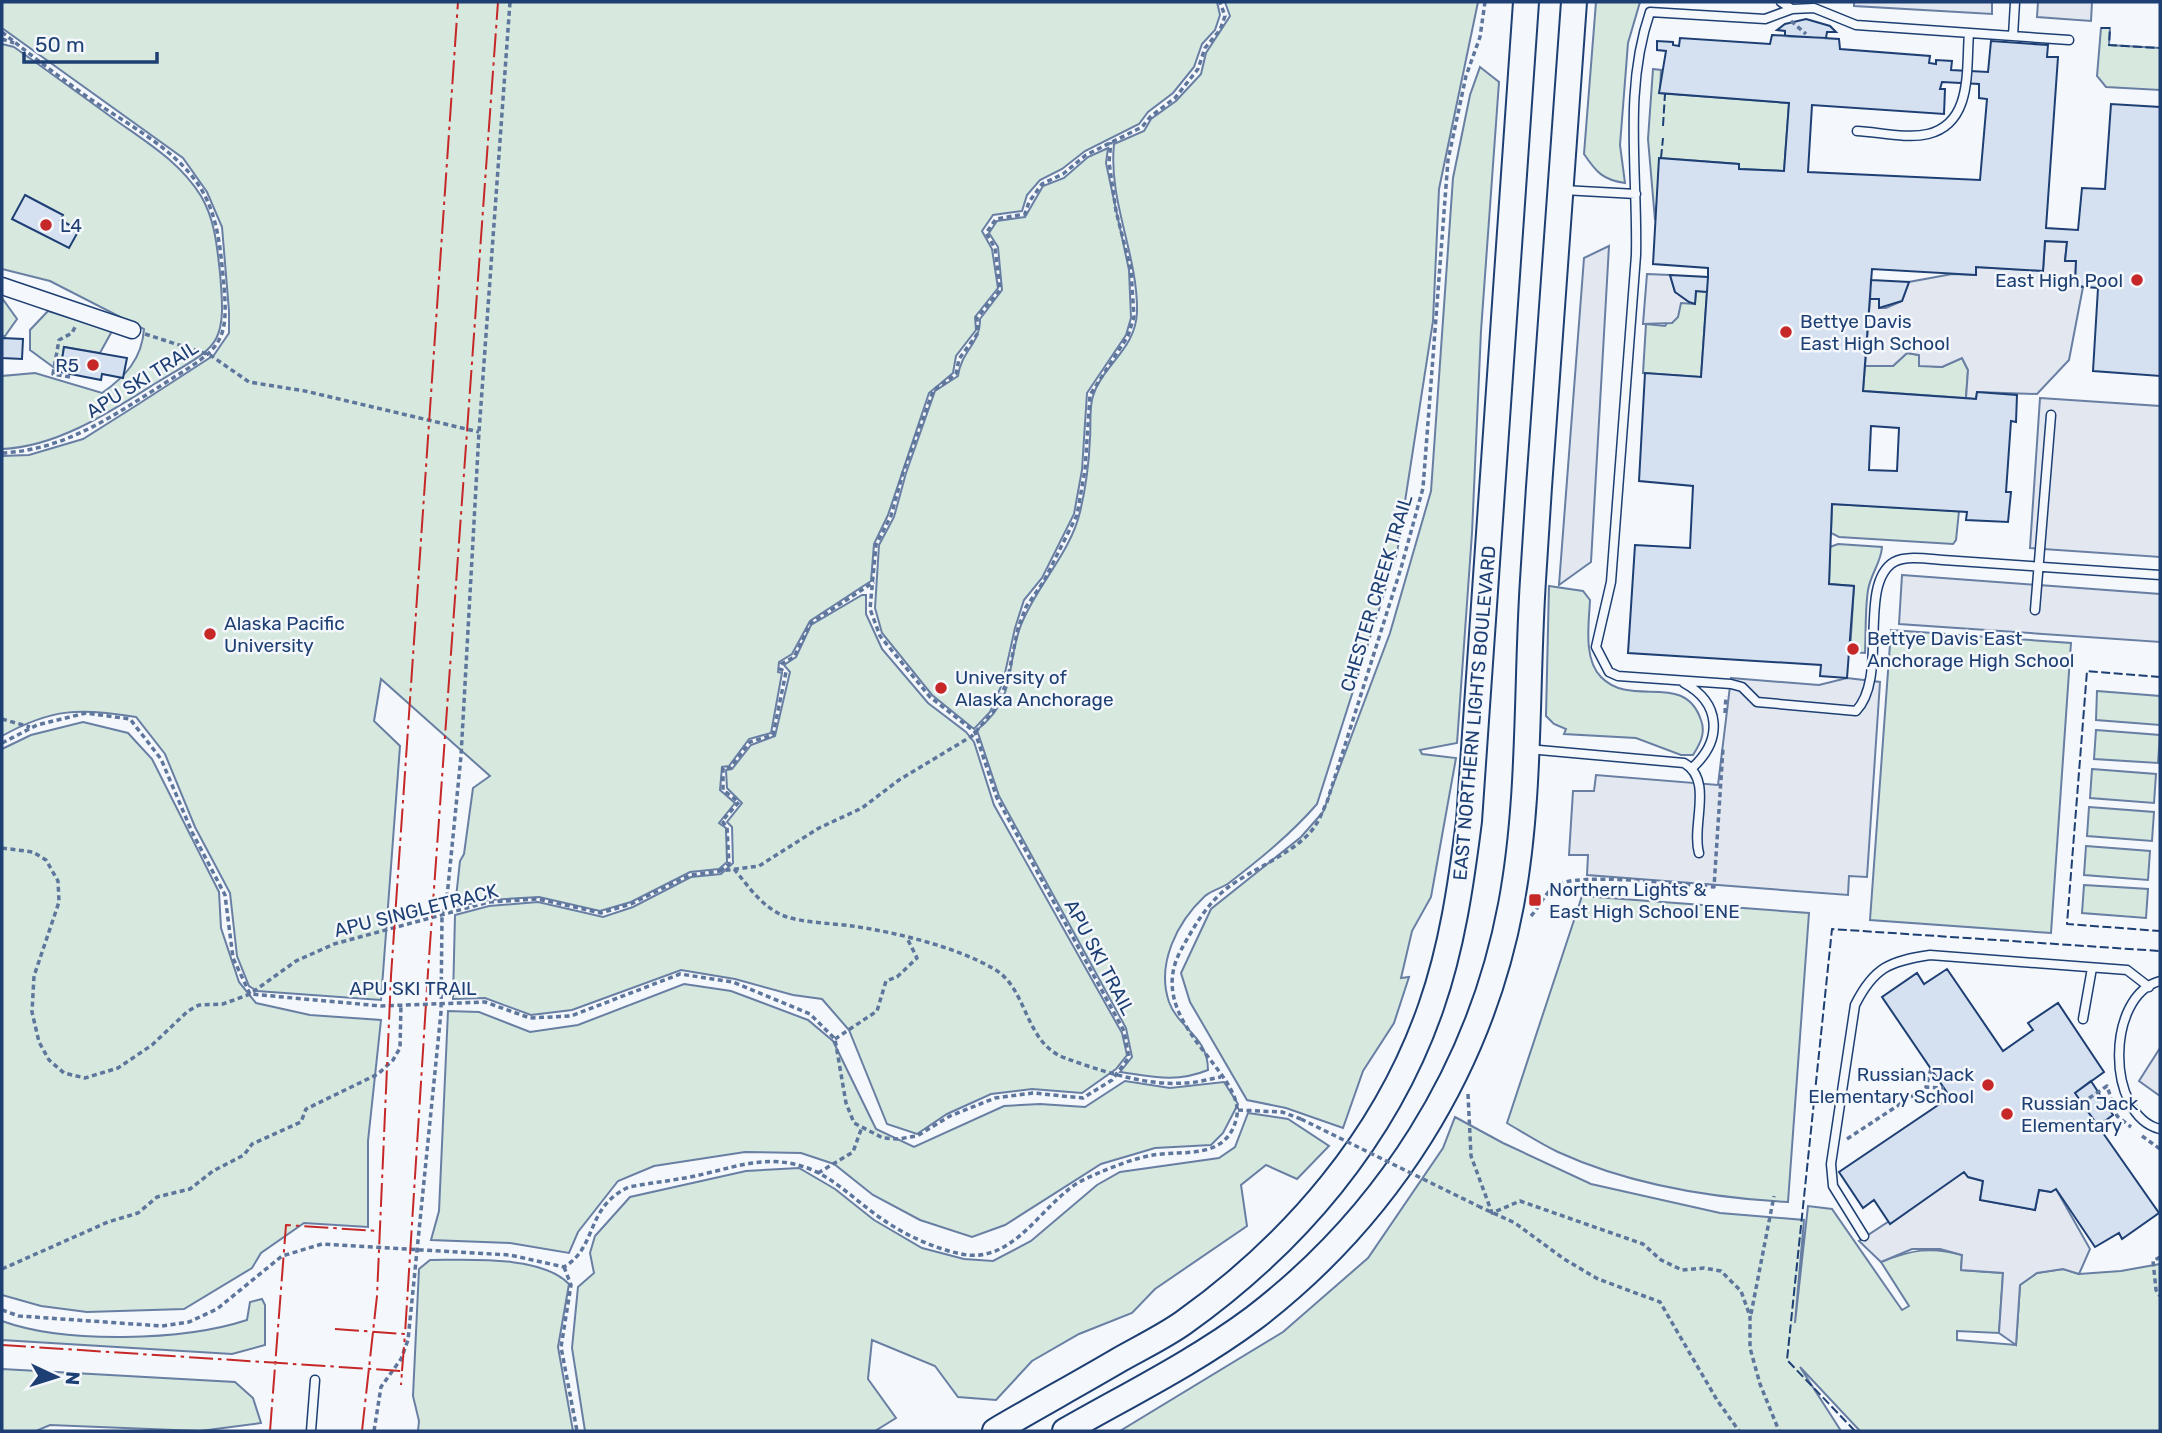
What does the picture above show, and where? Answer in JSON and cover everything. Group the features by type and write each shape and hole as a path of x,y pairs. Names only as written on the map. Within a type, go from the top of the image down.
{"main road":[{"name":"EAST NORTHERN LIGHTS BOULEVARD","path":"995,1431 1180,1325 1277,1247 1339,1175 1379,1117 1406,1066 1431,1008 1448,950 1469,821 1526,2"},
{"path":"1065,1431 1193,1358 1252,1319 1344,1238 1404,1163 1456,1072 1480,1019 1497,964 1511,902 1525,749 1532,582 1574,2"}],"street":[{"path":"2,286 132,330"}],"lane":[{"path":"1782,2 1792,9"},
{"path":"2013,36 2015,2"},
{"path":"2068,40 1856,25 1814,8 1792,9 1765,19 1650,12 1638,46 1632,128 1636,255 1611,582 1596,646 1601,661 1618,676 1731,684 1742,687 1757,702 1856,711 1870,689 1878,590 1883,573 1894,562 1908,559 2160,575"},
{"path":"1857,131 1927,134 1948,125 1957,116 1964,101 1969,33"},
{"path":"1560,189 1636,194"},
{"path":"2035,610 2051,415"},
{"path":"1680,681 1698,691 1712,710 1710,744 1703,758 1692,768"},
{"path":"1525,749 1684,764 1692,768 1698,776 1700,788 1697,844 1699,853"},
{"path":"1864,1237 1833,1185 1834,1147 1855,1005 1867,982 1881,969 1905,959 1930,955 2127,970 2149,986"},
{"path":"2083,1019 2092,968"},
{"path":"2160,981 2149,986 2129,1006 2122,1023 2121,1085 2126,1100 2138,1116 2160,1129"},
{"path":"311,1431 315,1380"}],"path":[{"path":"374,1431 381,1387 401,1359 408,1340 423,1217 441,1002 442,916 447,897 461,757 510,2"},
{"path":"975,732 930,697 880,636 870,610 876,545 891,516 903,473 933,391 956,374 958,359 978,333 977,318 1000,290 995,248 986,233 996,219 1025,214 1029,202 1042,184 1063,174 1086,155 1142,127 1150,117 1175,98 1198,69 1205,48 1220,30 1225,16 1220,2"},
{"name":"CHESTER CREEK TRAIL","path":"1238,1110 1233,1092 1184,1025 1176,1001 1175,966 1201,916 1224,890 1300,841 1315,827 1327,802 1401,568 1423,488 1448,160 1463,88 1480,37 1485,2"},
{"name":"APU SKI TRAIL","path":"2,32 180,163 205,196 218,230 227,312 225,332 210,355 99,425 61,442 25,452 2,453"},
{"path":"2,39 16,43"},
{"name":"APU SINGLETRACK","path":"2,848 33,852 46,860 58,881 59,902 34,976 32,1012 39,1042 49,1060 64,1073 85,1078 117,1068 152,1045 188,1011 199,1005 223,1004 250,994 296,961 334,944 489,902 538,899 601,913 631,904 690,875 759,866 819,828 862,808 899,780 975,732 993,712 1007,682 1018,628 1026,607 1044,580 1077,515 1085,470 1090,395 1128,336 1134,317 1131,270 1116,211 1109,162 1111,142"},
{"path":"70,377 53,374 54,355 59,340 72,333 79,312"},
{"path":"132,330 210,355 249,382 305,391 480,432"},
{"path":"720,871 729,863 727,827 722,821 739,802 723,790 723,768 730,768 750,742 773,735 786,672 780,669 781,664 794,657 811,623 874,582"},
{"path":"1725,717 1727,691"},
{"path":"2,743 32,728 86,713 130,719 161,759 192,832 225,895 233,958 250,994"},
{"path":"2,719 32,728"},
{"name":"APU SKI TRAIL","path":"975,732 997,798 1124,1031 1129,1057 1117,1073"},
{"path":"1531,916 1554,887 1565,881 1590,879 1714,887 1723,744"},
{"path":"734,869 762,903 785,916 879,930 959,953 995,969 1008,980 1028,1021 1044,1044 1061,1057 1117,1073 1184,1083 1221,1077"},
{"path":"907,938 917,958 897,976 886,981 877,1011 835,1039 846,1102 854,1124 883,1138 918,1136 950,1116 995,1098 1033,1093 1083,1098 1117,1073"},
{"name":"APU SKI TRAIL","path":"250,994 382,1006 485,1002 530,1018 571,1016 680,974 733,982 810,1014 835,1039"},
{"path":"2,1269 108,1222 138,1213 157,1197 190,1189 213,1171 244,1155 252,1144 301,1122 306,1109 378,1074 400,1048 401,1004"},
{"path":"1926,1087 1931,1069"},
{"path":"1464,1082 1468,1093 1471,1156 1492,1213"},
{"path":"2082,1103 2107,1086 2117,1116 2133,1128"},
{"path":"1834,1147 1926,1087 1944,1088"},
{"path":"564,1267 582,1252 598,1211 618,1192 629,1187 706,1174 755,1160 792,1165 818,1173 911,1236 962,1254 976,1255 1004,1247 1018,1239 1069,1189 1101,1172 1153,1155 1201,1152 1215,1147 1231,1132 1238,1110 1282,1112 1515,1223 1564,1259 1598,1279 1660,1302 1717,1400 1739,1431"},
{"path":"818,1173 853,1152 862,1127"},
{"path":"2141,1134 2160,1149"},
{"path":"1774,1196 1750,1316 1750,1348 1760,1384 1779,1431"},
{"path":"1492,1213 1520,1201 1643,1244 1661,1260 1682,1270 1704,1268 1721,1271 1741,1291 1750,1316"},
{"path":"2,1310 31,1317 162,1326 178,1324 208,1315 267,1266 302,1248 348,1245 417,1252 510,1255 564,1267"},
{"path":"2160,1257 2153,1261 2156,1290 2160,1296"},
{"path":"564,1267 571,1285 561,1347 577,1431"}],"shaded area":[{"path":"2,2 1217,2 1220,15 1215,30 1202,44 1194,67 1173,93 1148,112 1139,124 1085,151 1062,169 1040,180 1027,195 1022,211 993,215 982,231 992,249 998,288 975,317 976,330 956,356 953,373 929,393 888,515 874,544 871,581 810,621 792,654 779,662 778,672 782,673 771,733 749,739 729,766 722,767 720,790 735,803 719,823 726,828 727,862 719,869 690,872 631,902 600,911 539,897 489,900 455,907 473,788 490,776 381,679 374,721 400,746 381,1000 257,991 249,986 237,956 230,893 195,827 165,754 136,717 98,712 52,715 2,736 2,456 29,455 83,439 137,405 214,355 229,333 229,311 222,227 207,192 183,158 2,28"},
{"path":"1225,2 1478,2 1439,189 1433,321 1397,553 1317,804 1264,855 1229,883 1205,896 1186,918 1172,944 1165,973 1169,1002 1203,1049 1208,1070 1186,1077 1165,1078 1120,1072 1132,1057 1126,1028 999,796 977,730 999,706 1005,693 1021,625 1075,527 1087,475 1093,396 1097,385 1131,337 1135,325 1136,291 1115,186 1114,144 1144,131 1151,119 1176,101 1201,74 1206,53 1230,16"},
{"path":"1596,2 1640,2 1628,43 1620,145 1625,183 1611,180 1601,174 1584,154"},
{"path":"1854,2 1992,2 1992,14 1854,6"},
{"path":"2038,2 2092,2 2091,21 2037,17"},
{"path":"2101,28 2110,28 2109,45 2160,48 2160,90 2106,87 2097,76"},
{"path":"2,44 14,47 27,56 150,144 183,172 201,196 212,224 220,273 222,317 214,342 205,352 120,405 63,435 23,447 2,449 2,376 35,373 102,393 131,366 140,349 144,329 50,281 2,269"},
{"path":"1480,67 1499,82 1481,331 1472,533 1457,743 1420,750 1422,754 1456,758 1431,897 1412,931 1401,978 1409,977 1394,1023 1363,1071 1343,1128 1286,1108 1247,1100 1190,1002 1181,973 1211,909 1301,837 1323,812 1390,633 1431,491 1453,178 1470,95"},
{"path":"1653,69 1661,70 1660,93 1789,103 1784,171 1739,169 1738,164 1662,158 1655,220 1648,139"},
{"path":"1108,148 1106,163 1129,270 1131,318 1126,335 1087,393 1082,470 1074,514 1042,578 1024,600 1003,682 990,712 974,729 932,695 882,633 875,608 879,545 894,517 906,473 935,391 958,376 963,360 977,335 980,319 1002,290 998,247 989,233 997,221 1025,217 1043,186 1064,178 1088,157"},
{"path":"2045,241 2067,242 2065,260 2076,261 2075,285 2083,287 2069,360 2037,394 1977,392 1976,399 1966,398 1968,370 1962,358 1942,367 1919,366 1919,355 1907,353 1893,366 1865,366 1870,299 1879,299 1879,308 1886,308 1902,301 1909,282 1952,274 1976,275 1976,267 2043,271"},
{"path":"1609,246 1591,562 1559,585 1584,258"},
{"path":"1647,274 1670,275 1675,292 1695,304 1681,303 1678,317 1672,323 1643,324"},
{"path":"1696,291 1707,292 1701,377 1643,373 1646,324 1665,326 1681,303 1695,303"},
{"path":"2,298 17,319 5,336 2,336"},
{"path":"48,311 112,331 100,353 64,347 60,372 30,350 30,330"},
{"path":"1907,353 1919,355 1919,365 1942,367 1962,358 1968,370 1966,398 1863,391 1865,366 1893,366"},
{"path":"2040,398 2160,406 2160,557 2030,548"},
{"path":"1832,504 1959,511 1956,540 1953,544 1839,537 1831,533"},
{"path":"1838,544 1882,547 1868,590 1865,653 1850,652 1854,586 1829,584 1830,547"},
{"path":"1902,575 2160,594 2160,642 1899,624"},
{"path":"1549,586 1583,591 1590,600 1589,651 1601,677 1614,686 1627,690 1670,693 1683,697 1693,705 1701,720 1703,734 1693,755 1681,755 1636,738 1564,734 1566,729 1554,724 1546,716"},
{"path":"866,595 866,614 882,649 928,703 966,732 974,742 994,805 1122,1033 1127,1055 1116,1069 1082,1093 1032,1089 991,1094 947,1114 917,1134 887,1124 849,1030 822,999 681,970 572,1010 531,1015 485,998 453,999 455,915 489,906 538,902 603,917 633,907 691,877 721,874 733,863 732,827 727,822 742,803 727,788 726,770 732,769 751,745 775,736 790,672 784,665 796,657 811,625"},
{"path":"1891,630 2071,643 2051,933 1870,920"},
{"path":"1731,678 1819,685 1847,678 1880,682 1867,877 1849,876 1848,895 1587,875 1588,855 1569,855 1573,791 1594,791 1596,775 1718,785"},
{"path":"2097,691 2160,696 2160,725 2096,720"},
{"path":"83,722 128,733 152,759 219,892 221,928 239,982 256,1003 310,1015 381,1020 368,1141 368,1227 304,1223 261,1253 252,1268 184,1309 87,1312 41,1306 2,1295 2,749 31,735"},
{"path":"2096,730 2160,735 2158,763 2094,759"},
{"path":"2092,769 2156,774 2154,803 2090,798"},
{"path":"2089,807 2154,812 2152,841 2087,836"},
{"path":"2086,846 2150,851 2148,880 2084,875"},
{"path":"2084,885 2148,889 2146,918 2082,913"},
{"path":"1582,896 1809,913 1788,1202 1700,1193 1641,1181 1558,1152 1507,1123"},
{"path":"684,984 731,991 808,1020 833,1041 876,1129 914,1147 1004,1106 1040,1104 1085,1107 1125,1081 1170,1088 1224,1082 1238,1104 1223,1133 1211,1145 1155,1148 1101,1164 1005,1225 972,1237 920,1220 873,1195 834,1164 801,1153 745,1152 654,1166 618,1181 578,1232 569,1253 510,1243 431,1240 439,1211 448,1011 479,1012 530,1032 578,1025"},
{"path":"2160,1048 2160,1096 2139,1081"},
{"path":"1248,1113 1288,1119 1329,1146 1297,1179 1266,1165 1241,1185 1247,1226 1155,1289 1132,1313 1079,1334 1032,1361 996,1400 958,1397 935,1366 872,1340 868,1379 896,1418 875,1431 585,1431 572,1348 578,1287 594,1273 590,1253 595,1236 630,1197 746,1171 799,1168 835,1189 874,1220 922,1248 964,1259 993,1261 1031,1241 1097,1185 1120,1172 1219,1158 1235,1147"},
{"path":"1455,1117 1503,1143 1591,1184 1720,1213 1804,1220 1795,1323 1808,1206 1832,1209 1902,1310 1909,1306 1881,1262 1912,1252 1940,1251 1962,1255 1961,1270 2003,1273 1999,1333 1957,1331 1957,1340 2016,1345 2020,1285 2037,1273 2063,1269 2079,1274 2121,1271 2160,1264 2160,1431 1860,1431 1800,1367 1841,1431 1120,1431 1283,1332 1368,1258 1443,1148"},
{"path":"1964,1172 1968,1177 1983,1181 1980,1200 2035,1210 2039,1190 2051,1192 2056,1189 2090,1249 2079,1274 2063,1269 2037,1273 2020,1285 2016,1345 1999,1333 2003,1273 1961,1270 1962,1255 1940,1249 1912,1249 1881,1262 1859,1241"},
{"path":"430,1260 483,1260 523,1264 541,1268 569,1284 558,1347 573,1431 418,1431 419,1421 413,1396 419,1269"},
{"path":"262,1299 265,1305 265,1345 232,1354 2,1340 2,1321 58,1334 90,1336 158,1336 191,1332 247,1320 250,1302"},
{"path":"2,1369 235,1382 253,1398 261,1423 200,1431 50,1425 36,1431 2,1431"}],"building":[{"path":"1806,19 1830,26 1836,32 1827,32 1826,38 1785,36 1785,31 1777,30 1785,24"},
{"name":"Bettye Davis East High School","path":"1772,35 1839,39 1840,49 1930,56 1929,63 1936,64 1936,60 1952,61 1951,70 1988,72 1991,41 2048,45 2047,57 2058,57 2046,228 2078,230 2082,188 2105,189 2111,104 2160,107 2160,376 2093,371 2098,288 2075,286 2076,261 2065,261 2067,242 2045,241 2043,271 1976,267 1976,275 1872,269 1863,391 1976,399 1977,392 2017,395 2016,422 2011,421 2006,492 2011,492 2008,522 1966,520 1967,512 1832,504 1829,584 1854,586 1847,678 1820,676 1821,665 1628,653 1635,545 1690,548 1693,486 1639,481 1645,373 1701,377 1708,277 1708,268 1653,264 1659,158 1739,164 1739,169 1784,171 1789,103 1659,93 1666,51 1657,50 1657,41 1673,42 1673,45 1679,46 1680,38 1770,44","holes":["1942,82 1979,84 1979,98 1987,99 1980,180 1808,172 1812,105 1944,114 1945,89 1940,89","1871,426 1899,428 1897,471 1869,470"]},
{"name":"L4","path":"25,195 63,215 60,220 79,230 69,248 12,219"},
{"path":"1670,275 1708,277 1707,292 1696,291 1695,304 1689,302 1675,292"},
{"path":"1871,280 1909,282 1902,301 1879,308 1879,299 1870,299"},
{"path":"2,338 23,339 22,359 2,358"},
{"name":"R5","path":"64,347 127,358 123,378 102,374 101,380 60,372"},
{"name":"Russian Jack Elementary","path":"1947,969 2003,1051 2033,1030 2028,1023 2058,1003 2104,1072 2075,1093 2159,1213 2122,1239 2119,1233 2095,1247 2056,1189 2051,1192 2039,1190 2035,1210 1980,1200 1983,1181 1968,1177 1964,1172 1890,1224 1874,1200 1863,1208 1839,1172 1950,1097 1882,997 1917,973 1924,984"},
{"path":"2091,1081 2113,1115 2098,1126 2075,1093"}],"fence":[{"path":"2101,28 2110,28 2109,45 2160,48"},
{"path":"1663,126 1665,94"},
{"path":"1661,158 1663,138"},
{"path":"2160,677 2087,671 2067,924 2160,931"},
{"path":"1855,1431 1787,1360 1832,929 2160,951"}],"power":[{"path":"362,1431 377,1296 391,976 458,2"},
{"path":"335,1329 405,1334 428,972 498,2"},
{"path":"270,1431 286,1225 378,1231"},
{"path":"402,1371 405,1334"},
{"path":"2,1345 402,1371 401,1385"}],"place":[{"name":"L4","path":"46,225"},
{"name":"East High Pool","path":"2137,280"},
{"name":"Bettye Davis East High School","path":"1786,332"},
{"name":"R5","path":"93,365"},
{"name":"Alaska Pacific University","path":"210,634"},
{"name":"Bettye Davis East Anchorage High School","path":"1853,649"},
{"name":"University of Alaska Anchorage","path":"941,688"},
{"name":"Northern Lights & East High School ENE","path":"1535,900"},
{"name":"Russian Jack Elementary School","path":"1988,1085"},
{"name":"Russian Jack Elementary","path":"2007,1114"}]}
